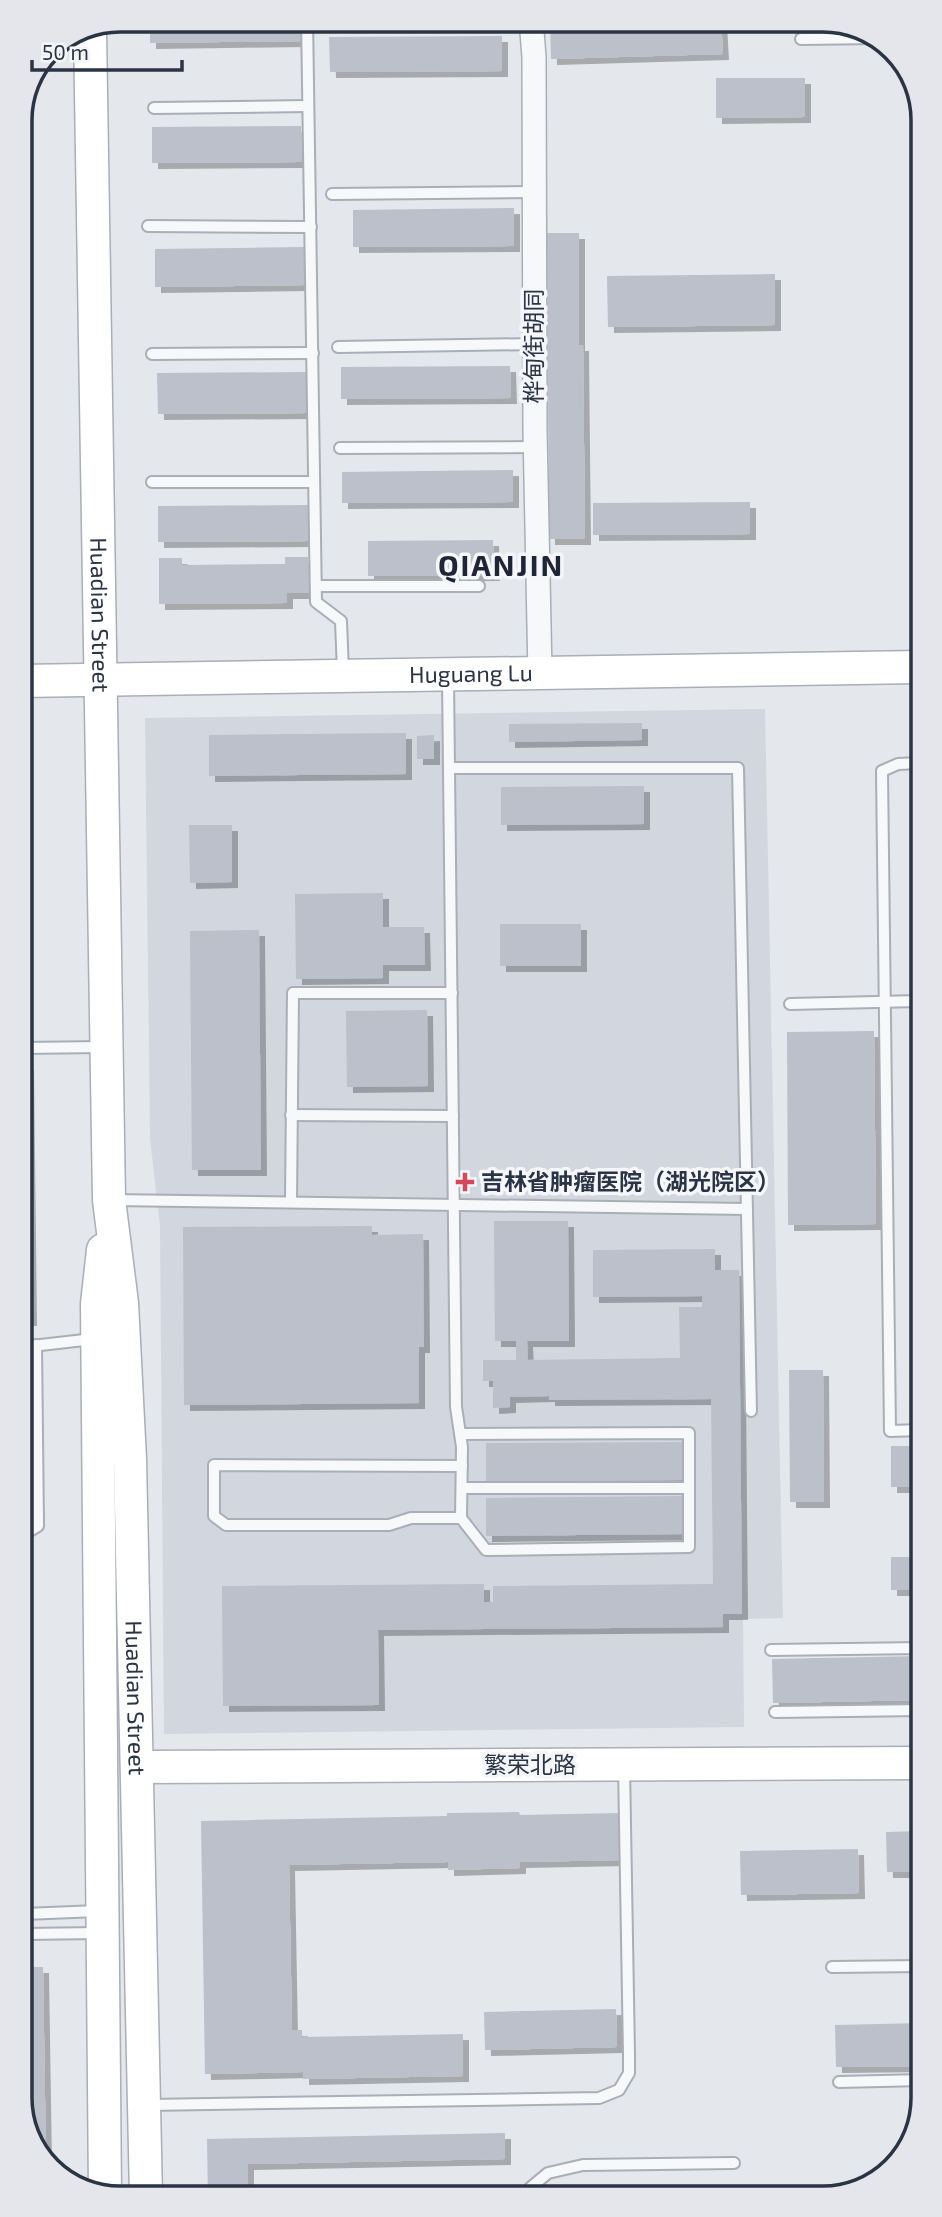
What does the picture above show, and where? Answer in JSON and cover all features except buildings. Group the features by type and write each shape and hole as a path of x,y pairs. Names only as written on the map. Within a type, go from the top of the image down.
{"street":[{"name":"桦甸街胡同","path":"532,32 535,447 540,674"},
{"name":"Huadian Street","path":"90,36 109,1200 122,1303 130,1459 146,2185"},
{"name":"Huguang Lu","path":"32,681 911,667"},
{"name":"Huadian Street","path":"105,2184 97,1304 109,1200"},
{"name":"繁荣北路","path":"138,1767 911,1763"}],"lane":[{"path":"307,31 316,603 341,621 343,676"},
{"path":"801,39 856,38"},
{"path":"154,108 309,106"},
{"path":"332,194 534,192"},
{"path":"148,226 311,227"},
{"path":"338,347 534,344"},
{"path":"152,354 313,353"},
{"path":"340,448 535,447"},
{"path":"152,482 314,482"},
{"path":"316,586 479,586"},
{"path":"448,675 456,1407 462,1466 461,1518 486,1550 689,1547 689,1433 460,1434"},
{"path":"911,763 898,764 882,771 890,1431 911,1430"},
{"path":"449,768 738,768 751,1411"},
{"path":"290,1201 293,993 452,993"},
{"path":"790,1004 911,1002"},
{"path":"32,1048 107,1047"},
{"path":"292,1115 453,1116"},
{"path":"109,1200 747,1209"},
{"path":"31,1346 97,1338"},
{"path":"31,1530 38,1526 37,1345"},
{"path":"461,1518 411,1518 389,1525 226,1525 214,1517 214,1465 462,1466"},
{"path":"462,1488 689,1488"},
{"path":"31,1515 38,1515"},
{"path":"771,1650 911,1648"},
{"path":"775,1712 911,1710"},
{"path":"145,2105 599,2098 619,2090 629,2073 624,1765"},
{"path":"31,1915 101,1922"},
{"path":"31,1933 101,1922"},
{"path":"832,1967 911,1966"},
{"path":"839,2081 911,2080"},
{"path":"533,2186 548,2173 583,2165 734,2163"}],"shaded area":[{"name":"吉林省肿瘤医院（湖光院区）","path":"765,709 783,1618 743,1619 744,1727 164,1734 160,1225 150,1139 145,718"}],"place":[{"name":"吉林省肿瘤医院（湖光院区）","path":"465,1182"}],"district":[{"name":"QIANJIN","path":"501,566"}]}
